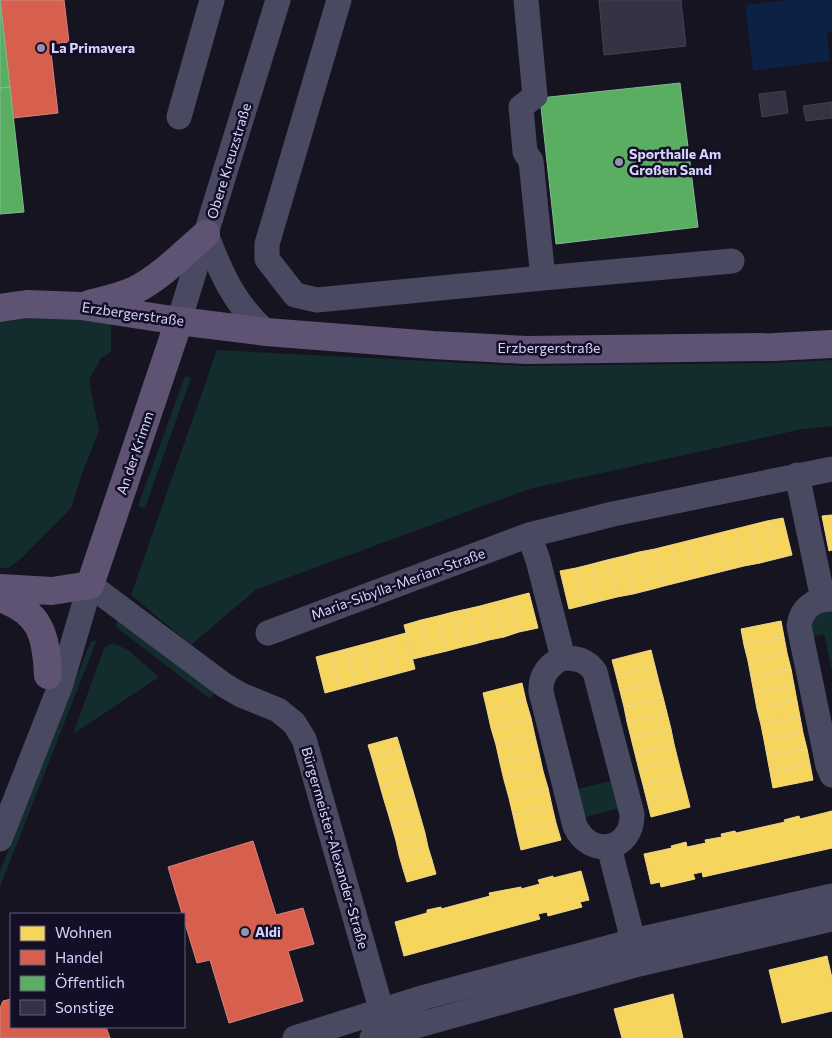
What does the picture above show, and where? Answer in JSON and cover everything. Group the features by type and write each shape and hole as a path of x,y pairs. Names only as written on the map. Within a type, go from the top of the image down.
{"main road":[{"path":"81,306 112,298 134,290 148,282 206,234"},
{"name":"Erzbergerstraße","path":"0,308 27,304 81,306 266,332 432,345 526,350 774,348 832,344"},
{"name":"An der Krimm","path":"90,585 179,321"},
{"path":"0,588 52,592 90,585"},
{"path":"0,598 22,607 38,623 45,643 48,675"}],"street":[{"path":"179,117 212,0"},
{"name":"Obere Kreuzstraße","path":"179,321 278,0"},
{"path":"339,0 267,244 267,259 295,295 317,300 732,261"},
{"path":"526,0 535,96 520,107 525,152 532,161 543,278"},
{"path":"206,234 230,290 250,318 266,332"},
{"name":"Maria-Sibylla-Merian-Straße","path":"268,633 529,536 613,514 832,469"},
{"path":"797,475 827,599 812,603 805,610 799,621 799,626 828,766 832,775"},
{"path":"529,536 538,560 562,658"},
{"name":"An der Krimm","path":"0,797 65,633 90,585"},
{"name":"An der Krimm","path":"0,839 61,684 90,585"},
{"name":"Bürgermeister-Alexander-Straße","path":"90,585 224,685 241,695 263,703 284,714 294,723 304,739 381,1027"},
{"path":"562,658 584,661 595,672 632,814 630,829 626,835 609,847 590,844 579,834 575,826 541,692 541,681 546,670 562,658"},
{"path":"609,847 636,952"},
{"path":"295,1038 381,1027 428,1009 832,896"},
{"path":"636,952 832,919"}],"green space":[{"path":"52,315 92,319 111,325 111,352 101,358 89,380 99,431 71,508 22,558 8,568 0,568 0,322"},
{"path":"217,350 526,366 774,363 832,360 832,426 803,429 529,489 257,589 191,645 131,595"},
{"path":"185,376 191,378 145,508 138,506"},
{"path":"832,608 832,671 824,634 809,637 812,618"},
{"path":"117,621 120,621 216,691 210,699 116,627"},
{"path":"95,640 96,642 0,887 0,871 91,641"},
{"path":"113,643 128,650 159,677 73,734 104,648"},
{"path":"614,780 621,808 580,818 573,790"}],"water":[{"path":"788,0 832,0 832,31 827,32 830,61 753,71 745,5"}],"building: Wohnen":[{"path":"832,515 832,550 829,551 822,516"},
{"path":"783,518 792,555 776,559 767,521"},
{"path":"767,521 776,559 760,563 751,525"},
{"path":"751,525 760,563 744,566 735,529"},
{"path":"735,529 744,566 728,570 719,533"},
{"path":"719,533 728,570 712,574 703,537"},
{"path":"703,537 712,574 696,578 687,541"},
{"path":"687,541 696,578 680,582 671,545"},
{"path":"671,545 680,582 664,586 655,549"},
{"path":"655,549 664,586 649,590 639,552"},
{"path":"639,552 649,590 633,594 624,556"},
{"path":"624,556 633,594 617,597 607,560"},
{"path":"607,560 617,597 601,601 592,564"},
{"path":"592,564 601,601 585,605 576,568"},
{"path":"576,568 585,605 569,609 560,571"},
{"path":"529,593 538,628 519,632 510,598"},
{"path":"510,598 519,632 504,637 495,602"},
{"path":"495,602 504,637 489,640 480,606"},
{"path":"480,606 489,640 475,644 467,609"},
{"path":"467,609 475,644 462,647 453,612"},
{"path":"453,612 462,647 447,651 438,616"},
{"path":"438,616 447,651 430,655 421,620"},
{"path":"421,620 430,655 413,659 404,625"},
{"path":"781,621 784,637 744,645 741,629"},
{"path":"406,633 415,669 400,673 391,637"},
{"path":"391,637 400,673 385,677 376,641"},
{"path":"784,637 787,653 748,661 744,645"},
{"path":"376,641 385,677 370,681 361,645"},
{"path":"361,645 370,681 355,685 346,649"},
{"path":"346,649 355,685 340,689 331,653"},
{"path":"651,650 655,666 616,675 612,660"},
{"path":"331,653 340,689 325,693 316,657"},
{"path":"787,653 791,669 751,677 748,661"},
{"path":"655,666 659,682 620,691 616,675"},
{"path":"791,669 794,685 754,693 751,677"},
{"path":"659,682 663,697 624,707 620,691"},
{"path":"522,683 526,701 487,710 483,693"},
{"path":"794,685 797,701 757,709 754,693"},
{"path":"663,697 667,713 627,722 624,707"},
{"path":"526,701 531,718 491,728 487,710"},
{"path":"797,701 800,717 761,725 757,709"},
{"path":"667,713 671,729 631,738 627,722"},
{"path":"800,717 803,733 764,740 761,725"},
{"path":"531,718 535,736 496,745 491,728"},
{"path":"671,729 674,744 635,754 631,738"},
{"path":"803,733 807,749 767,756 764,740"},
{"path":"535,736 539,753 500,763 496,745"},
{"path":"397,737 401,750 372,758 368,745"},
{"path":"674,744 678,760 639,770 635,754"},
{"path":"807,749 810,764 770,772 767,756"},
{"path":"401,750 405,764 376,772 372,758"},
{"path":"539,753 543,771 504,780 500,763"},
{"path":"678,760 682,776 643,785 639,770"},
{"path":"405,764 409,778 380,786 376,772"},
{"path":"810,764 813,780 773,788 770,772"},
{"path":"543,771 548,788 509,798 504,780"},
{"path":"682,776 686,791 647,801 643,785"},
{"path":"409,778 413,791 384,800 380,786"},
{"path":"548,788 552,806 513,815 509,798"},
{"path":"413,791 417,805 388,813 384,800"},
{"path":"686,791 690,807 651,817 647,801"},
{"path":"417,805 421,819 392,827 388,813"},
{"path":"552,806 556,823 517,833 513,815"},
{"path":"832,811 832,848 703,877 702,872 693,874 695,879 661,887 660,882 651,884 644,854 672,848 671,846 686,842 687,847 706,843 705,840 722,837 721,834 735,831 736,833 785,822 784,820 799,816 800,819"},
{"path":"421,819 425,833 396,841 392,827"},
{"path":"556,823 561,840 521,850 517,833"},
{"path":"425,833 428,847 399,855 396,841"},
{"path":"428,847 432,860 403,869 399,855"},
{"path":"432,860 436,874 407,882 403,869"},
{"path":"581,871 589,900 580,902 582,907 548,916 547,912 538,914 540,919 404,956 395,922 427,913 427,910 441,907 441,909 490,896 489,893 521,887 521,889 540,884 538,880"},
{"path":"827,956 832,978 832,1011 782,1023 769,970"},
{"path":"673,994 683,1038 622,1038 614,1009"}],"building: Handel":[{"path":"0,0 64,0 69,42 50,44 58,113 13,118"},
{"path":"253,841 276,915 303,908 314,944 288,951 303,1001 229,1023 210,960 197,963 185,923 185,913 182,913 168,867"},
{"path":"10,999 10,1028 106,1028 110,1038 0,1038 0,1008 3,1001"}],"building: Öffentlich":[{"path":"0,0 10,87 0,88"},
{"name":"Sporthalle Am Großen Sand","path":"680,83 698,227 556,244 540,98"},
{"path":"10,87 24,212 0,214 0,88"}],"building: Sonstige":[{"path":"599,0 681,0 686,46 604,55"},
{"path":"785,91 788,113 762,117 759,94"},
{"path":"832,102 832,118 806,121 803,106"}],"place":[{"name":"La Primavera","path":"41,48"},
{"name":"Sporthalle Am Großen Sand","path":"619,162"},
{"name":"Aldi","path":"245,932"}]}
